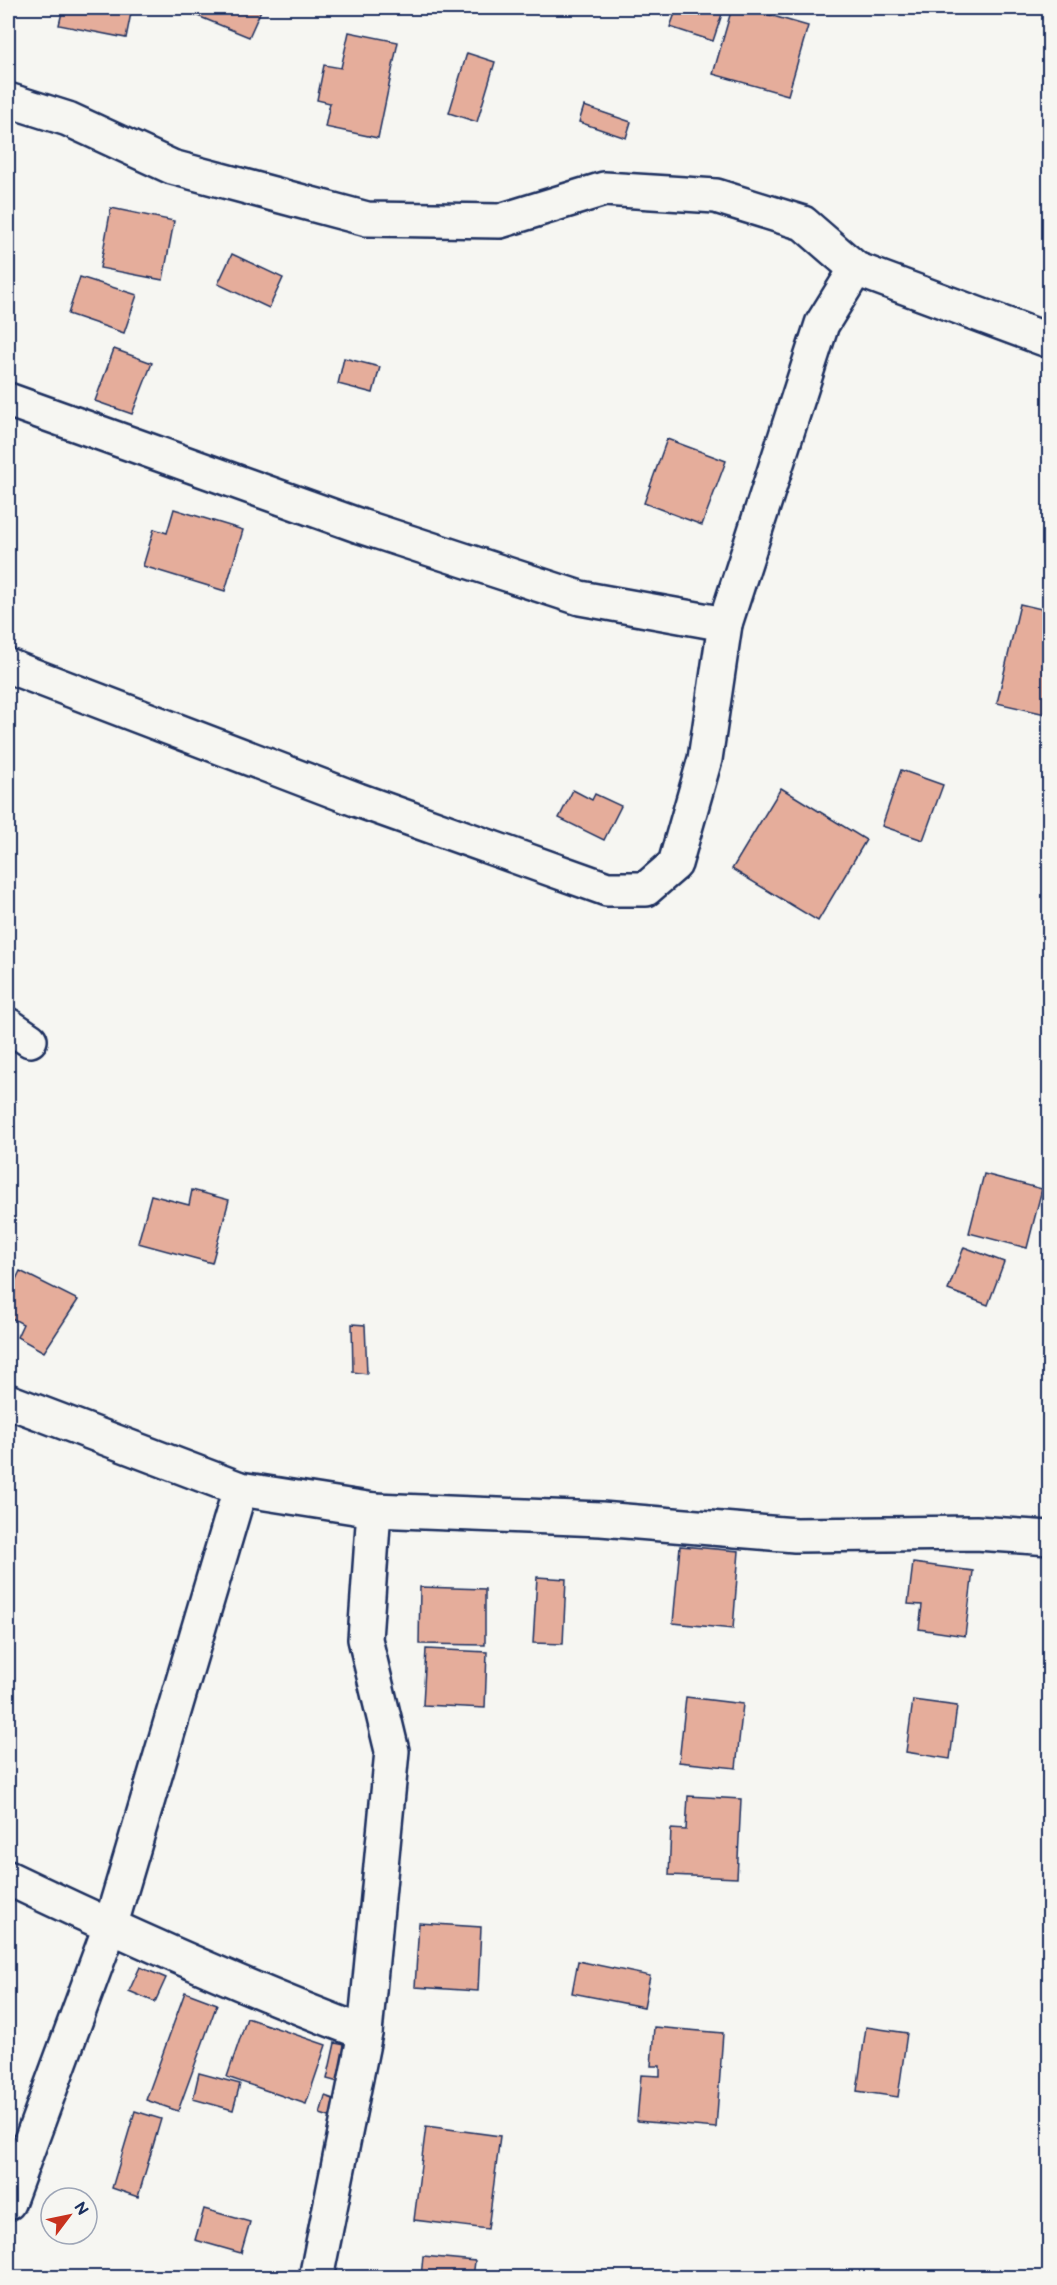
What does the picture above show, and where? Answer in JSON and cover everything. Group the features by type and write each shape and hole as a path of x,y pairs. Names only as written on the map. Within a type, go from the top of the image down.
{"street":[{"path":"8,100 68,118 172,167 367,219 500,221 604,189 716,196 804,223 856,269 1050,341"},
{"path":"8,666 358,800 607,889 646,889 675,864 705,759 725,624 822,324 856,269"},
{"path":"8,400 360,526 580,598 725,624"},
{"path":"8,1401 240,1489 374,1509 602,1520 795,1534 976,1533 1050,1538"},
{"path":"8,2203 110,1927 240,1489"},
{"path":"316,2277 365,2032 392,1751 365,1639 374,1509"},
{"path":"8,1878 110,1927 266,1995 365,2032"}],"building":[{"path":"63,8 132,8 126,38 59,25"},
{"path":"196,8 262,8 249,37 193,14"},
{"path":"677,8 724,8 713,41 670,27"},
{"path":"732,8 745,8 808,26 788,95 713,74"},
{"path":"349,32 398,42 378,138 325,127 330,103 317,100 324,65 341,68"},
{"path":"467,53 495,62 477,122 449,113"},
{"path":"584,106 631,122 626,138 579,122"},
{"path":"111,208 174,221 163,280 100,268"},
{"path":"232,254 283,278 269,308 218,284"},
{"path":"80,277 137,295 124,333 68,314"},
{"path":"114,349 152,363 132,414 95,401"},
{"path":"344,358 380,367 373,393 338,384"},
{"path":"667,439 726,461 702,525 644,503"},
{"path":"174,509 243,530 225,591 143,566 154,529 167,533"},
{"path":"1020,604 1050,611 1050,715 997,703"},
{"path":"901,770 943,785 923,840 882,826"},
{"path":"781,788 866,840 818,921 732,869"},
{"path":"573,790 592,800 595,794 621,806 604,840 559,818"},
{"path":"984,1174 1042,1189 1027,1248 969,1233"},
{"path":"192,1190 229,1200 212,1263 138,1243 151,1195 189,1205"},
{"path":"964,1247 1004,1262 988,1305 948,1290"},
{"path":"20,1271 78,1300 44,1352 17,1337 23,1324 8,1316 8,1296"},
{"path":"352,1324 365,1325 367,1374 353,1372"},
{"path":"680,1546 739,1551 733,1629 673,1623"},
{"path":"913,1563 973,1571 965,1636 919,1629 922,1605 908,1604"},
{"path":"537,1577 566,1579 563,1644 533,1643"},
{"path":"420,1587 485,1589 485,1645 419,1644"},
{"path":"426,1649 487,1652 485,1708 423,1705"},
{"path":"686,1697 743,1704 736,1768 679,1762"},
{"path":"913,1700 957,1706 950,1759 906,1752"},
{"path":"1050,1760 1050,1796 1045,1795"},
{"path":"688,1796 741,1799 737,1878 669,1875 671,1829 686,1830"},
{"path":"419,1923 481,1927 478,1991 415,1987"},
{"path":"578,1961 650,1976 644,2007 572,1993"},
{"path":"140,1967 166,1978 155,2002 129,1991"},
{"path":"185,1992 217,2004 178,2111 146,2100"},
{"path":"247,2018 326,2045 306,2104 227,2077"},
{"path":"654,2027 723,2033 716,2128 637,2121 641,2075 660,2076 660,2066 651,2066"},
{"path":"866,2027 907,2033 898,2097 857,2091"},
{"path":"335,2043 350,2046 342,2083 327,2079"},
{"path":"199,2073 240,2084 233,2110 193,2099"},
{"path":"325,2096 342,2102 336,2119 320,2114"},
{"path":"135,2111 161,2119 138,2197 112,2188"},
{"path":"426,2126 500,2136 488,2229 414,2220"},
{"path":"204,2209 250,2222 241,2253 195,2240"},
{"path":"423,2256 475,2261 473,2278 421,2278"}]}
